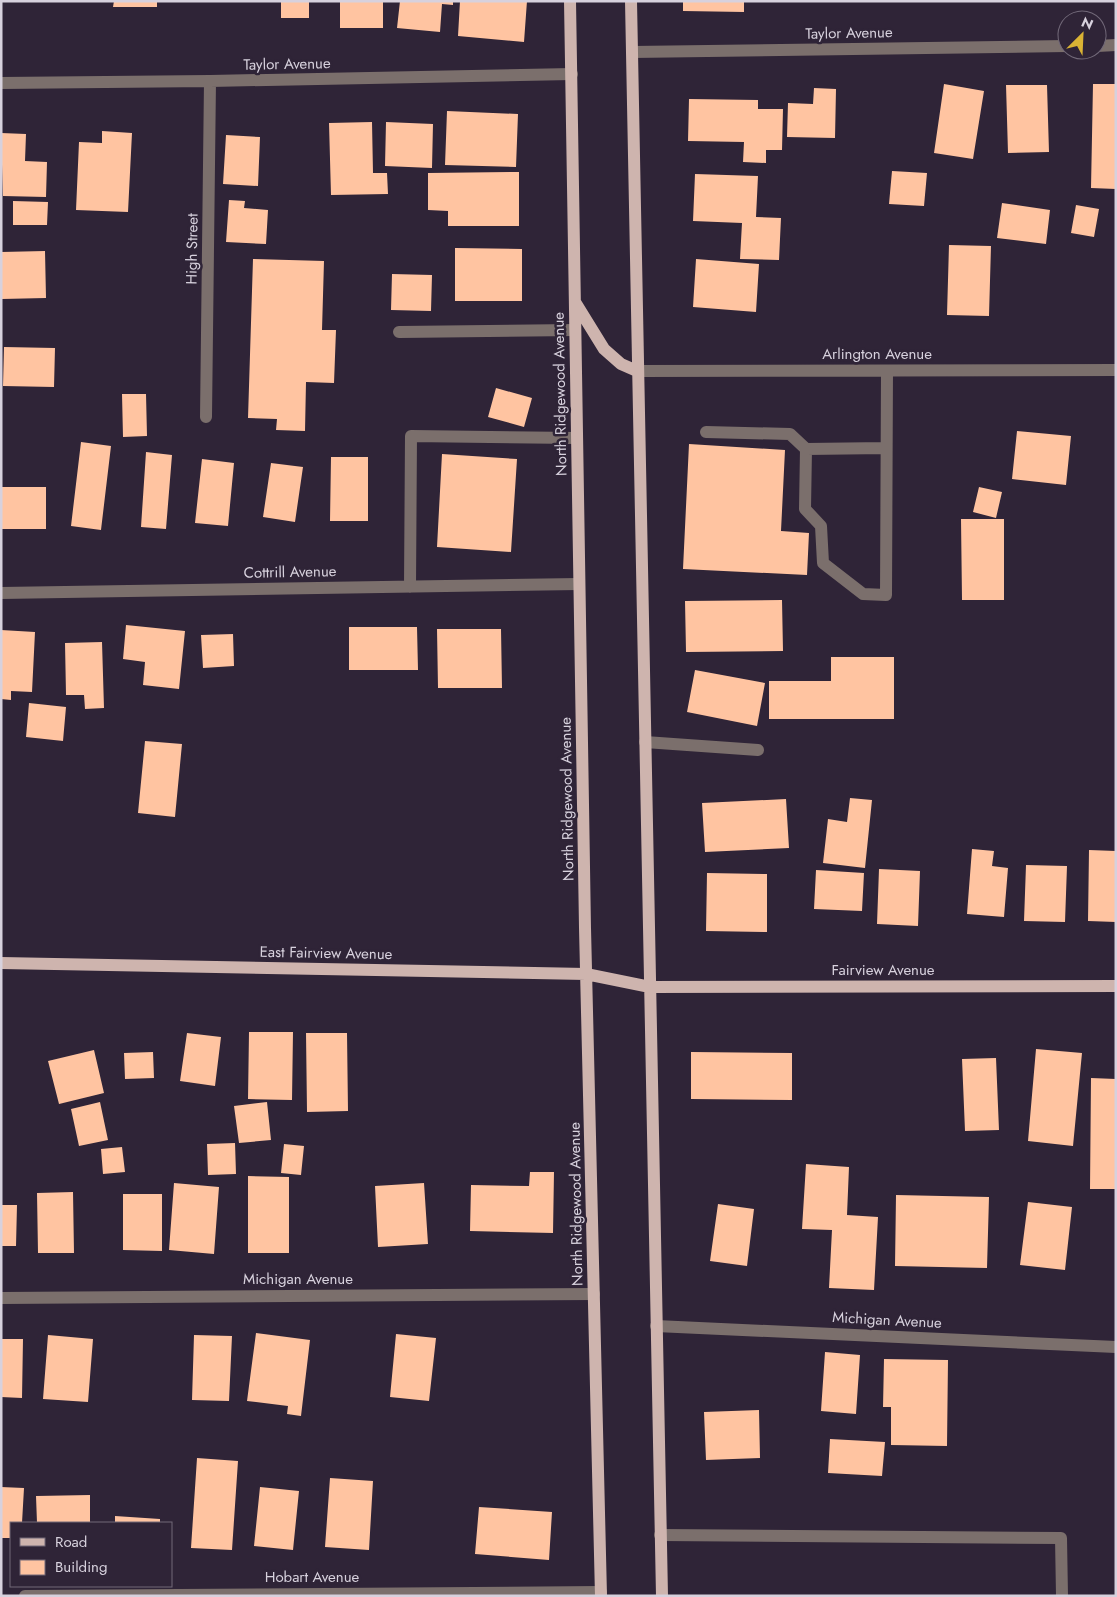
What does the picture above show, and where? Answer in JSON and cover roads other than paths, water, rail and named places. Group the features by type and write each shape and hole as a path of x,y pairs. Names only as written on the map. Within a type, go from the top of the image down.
{"main road":[{"name":"North Ridgewood Avenue","path":"570,1 586,974 601,1594"},
{"path":"631,1 662,1596"},
{"path":"575,302 604,349 620,364 638,371"},
{"name":"East Fairview Avenue","path":"1,963 586,974 650,987"},
{"name":"Fairview Avenue","path":"650,987 1116,986"}],"street":[{"name":"Taylor Avenue","path":"632,52 1057,46"},
{"name":"Taylor Avenue","path":"1,83 572,74"},
{"name":"High Street","path":"206,417 210,81"},
{"path":"399,332 575,330"},
{"name":"Arlington Avenue","path":"638,371 1116,370"},
{"path":"806,448 805,509 821,526 823,563 863,594 886,595 887,371"},
{"path":"706,432 790,434 806,448 886,448"},
{"path":"410,587 411,436 577,438"},
{"name":"Cottrill Avenue","path":"1,593 579,584"},
{"path":"645,742 758,750"},
{"name":"Michigan Avenue","path":"1,1298 594,1294"},
{"name":"Michigan Avenue","path":"656,1326 1116,1347"},
{"path":"660,1535 1061,1538 1062,1596"},
{"name":"Hobart Avenue","path":"24,1596 601,1594"}]}
